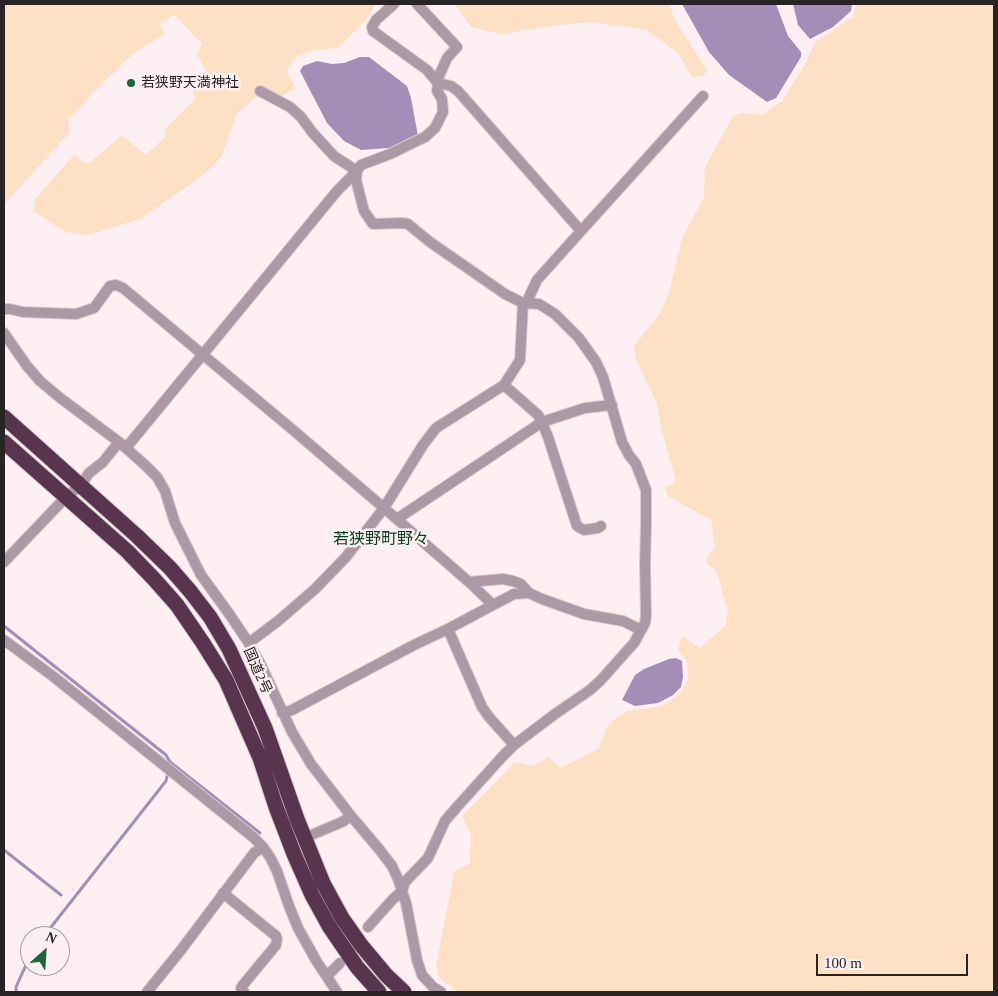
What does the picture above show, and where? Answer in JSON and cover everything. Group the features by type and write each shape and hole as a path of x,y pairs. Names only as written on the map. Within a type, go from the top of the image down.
{"highway":[{"name":"国道2号","path":"4,417 81,485 170,568 215,625 230,649 265,728 304,838 323,883 342,918 367,953 404,992"},
{"path":"4,442 126,551 154,579 177,605 203,643 226,680 260,758 294,854 312,895 329,926 357,967 379,992"}],"street":[{"path":"394,4 376,20 372,27 373,31 427,70 438,83 451,86 458,91 580,231"},
{"path":"4,562 66,497 81,485 89,473 123,445 202,356 361,165 390,154 425,137 435,128 443,112 442,99 437,92 438,83 447,58 457,47 417,4"},
{"path":"260,92 290,107 301,117 334,156 357,171"},
{"path":"248,642 270,627 315,589 346,557 384,508 423,445 436,428 504,385 520,360 526,303 537,280 703,96"},
{"path":"357,171 356,180 364,211 374,224 402,222 408,224 430,242 505,294 526,303 539,304 555,314 579,338 596,362 603,377 622,442 628,455 636,464 646,490 646,616 645,623 634,643 590,690 514,746 473,789 445,821 428,858 405,882 402,891 368,926"},
{"path":"4,309 60,315 76,314 94,308 110,286 116,285 123,288 202,356 293,430 493,604"},
{"path":"4,333 40,381 123,445 157,477 165,491 176,523 201,575 248,642 264,670 282,713 311,764 350,816 392,866 406,903 417,960 422,975 432,987 441,992"},
{"path":"504,385 538,415 542,422 577,526 584,530 601,526"},
{"path":"397,519 542,422 585,408 612,405"},
{"path":"469,582 503,578 521,584 529,593 542,599 584,614 623,621 641,630"},
{"path":"282,713 292,710 414,645 448,630 493,604 514,594 529,593"},
{"path":"448,630 482,707 488,717 514,746"},
{"path":"4,640 54,677 263,847 277,871 298,928 337,992"},
{"path":"304,838 342,822 350,816"},
{"path":"147,992 182,950 254,852 263,847"},
{"path":"223,893 276,936 277,939 276,945 241,988 244,992"},
{"path":"327,976 340,963"}],"shaded area":[{"path":"4,4 375,4 367,19 338,48 311,50 294,58 286,72 296,88 280,97 265,90 236,114 222,156 205,174 140,219 88,235 65,232 33,211 35,199 74,155 88,164 122,135 146,155 166,136 166,128 195,99 191,86 208,73 197,55 202,44 174,15 159,24 165,34 133,54 99,87 68,120 70,132 4,204"},
{"path":"455,4 669,4 674,19 707,70 704,75 692,77 678,53 647,30 593,22 523,30 504,35 471,27"},
{"path":"682,4 776,4 788,36 801,52 801,57 776,98 767,102 729,75 709,52"},
{"path":"793,4 852,4 851,11 833,27 810,39 798,25"},
{"path":"856,4 994,4 994,992 458,992 440,978 436,966 454,872 470,863 471,835 462,816 515,762 533,766 548,757 561,768 598,749 610,722 628,711 662,706 680,694 688,680 687,660 678,650 682,636 700,648 725,626 728,611 716,570 707,564 707,557 715,546 711,520 668,496 665,489 676,481 656,401 636,360 634,346 660,314 669,293 682,238 704,197 705,167 733,116 741,113 762,115 782,101 807,61 814,43 853,17"},
{"path":"360,57 369,57 407,86 418,136 390,149 361,150 344,141 327,123 300,71 303,66 317,61 332,64 344,63"},
{"path":"676,658 682,661 683,677 681,687 673,695 658,703 635,706 622,700 635,675 644,669"}],"waterway":[{"path":"4,626 166,755 170,762 260,833"},
{"path":"52,926 166,781 168,772"},
{"path":"4,850 61,895"},
{"path":"16,992 21,976"}],"place":[{"name":"若狭野天満神社","path":"131,83"}],"district":[{"name":"若狭野町野々","path":"381,540"}]}
